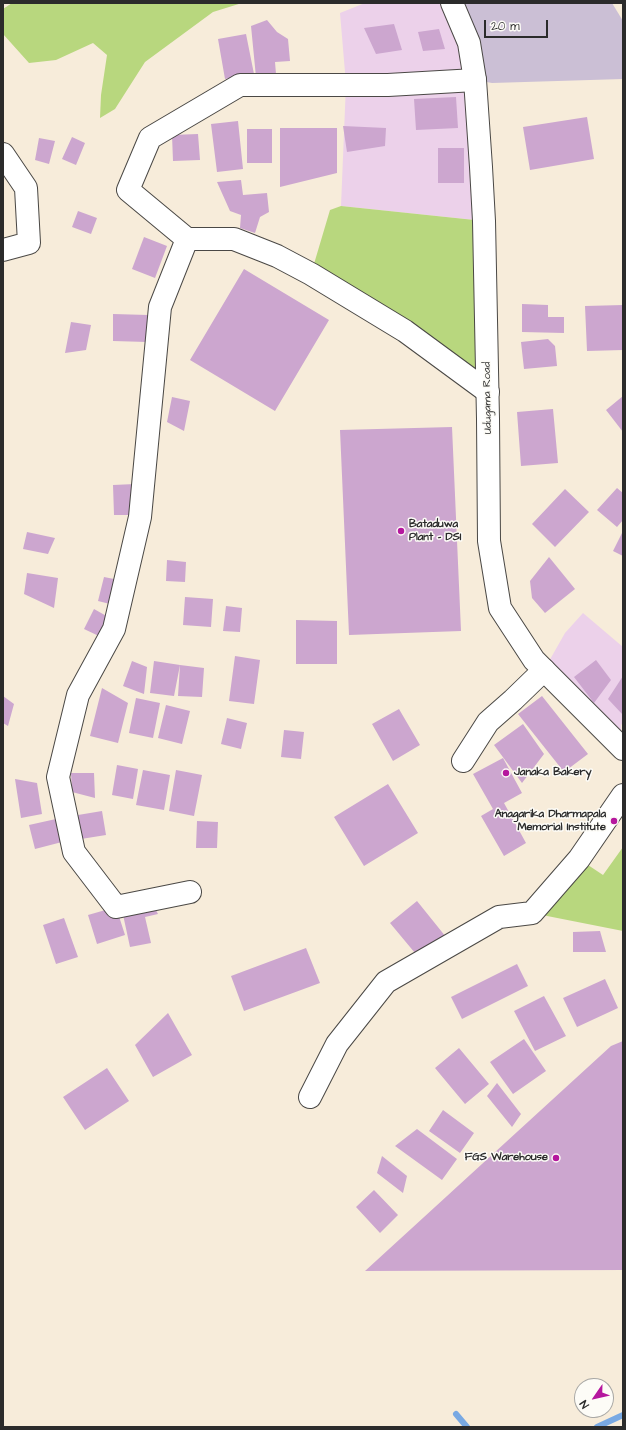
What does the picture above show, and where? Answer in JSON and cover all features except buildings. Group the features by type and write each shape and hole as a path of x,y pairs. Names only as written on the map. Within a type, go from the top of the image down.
{"street":[{"name":"Udugama Road","path":"452,3 470,43 475,80 482,175 488,392 489,541 500,608 534,660 623,749"},
{"path":"475,80 388,85 240,85 150,138 128,190 187,239 234,240 277,256 311,274 405,331 488,392"},
{"path":"3,154 26,188 29,243 3,250"},
{"path":"187,239 160,307 140,517 114,628 78,695 58,777 74,852 116,907 190,892"},
{"path":"464,761 488,722 544,670"},
{"path":"310,1097 337,1044 386,982 500,918 532,913 579,859 623,795"}],"shaded area":[{"path":"365,3 452,3 469,43 484,221 341,206 346,84 340,13"},
{"path":"452,3 612,3 623,21 623,79 492,83 475,80"},
{"path":"583,613 623,647 623,723 621,725 622,747 544,670 565,633"}],"green space":[{"path":"12,3 242,3 213,12 145,62 115,109 100,118 101,95 107,55 93,43 56,60 29,63 3,34 3,9"},
{"path":"341,206 484,221 488,392 311,274 330,210"},
{"path":"623,847 623,931 532,913 579,859 603,875"}],"waterway":[{"path":"456,1414 467,1427"},
{"path":"597,1427 623,1415"}],"place":[{"name":"Bataduwa Plant - DSI","path":"401,531"},
{"name":"Janaka Bakery","path":"506,773"},
{"name":"Anagarika Dharmapala Memorial Institute","path":"614,821"},
{"name":"FGS Warehouse","path":"556,1158"}]}
